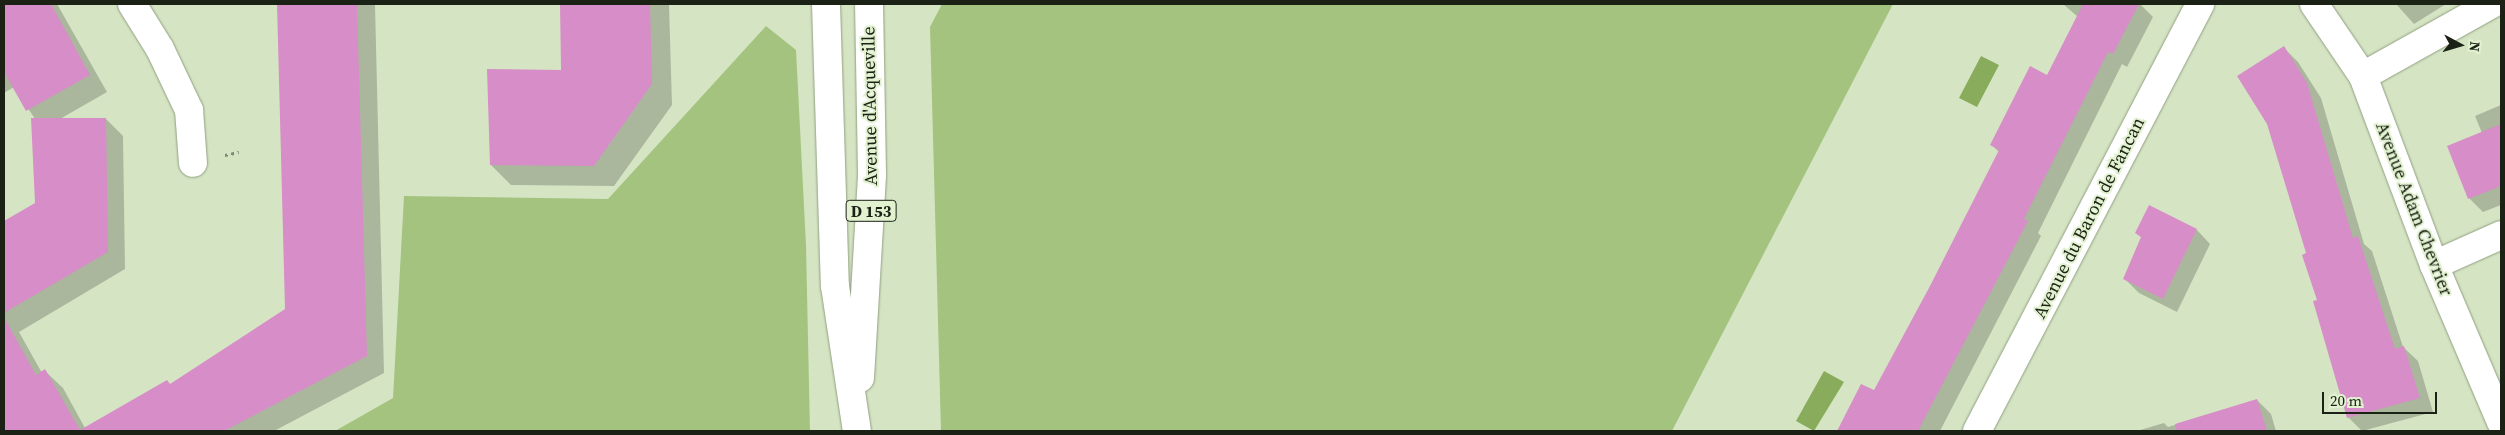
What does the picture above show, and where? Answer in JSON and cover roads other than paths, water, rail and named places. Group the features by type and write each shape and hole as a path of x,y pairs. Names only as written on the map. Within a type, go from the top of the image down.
{"street":[{"path":"132,4 160,49 188,110 193,163"},
{"name":"D 153","path":"826,4 835,286 857,424"},
{"name":"Avenue d'Acqueville","path":"857,424 870,248 869,4"},
{"name":"Avenue du Baron de Fancan","path":"1977,431 2200,4"},
{"name":"Avenue Adam Chevrier","path":"2314,4 2363,76 2434,265 2501,422"},
{"path":"2363,76 2492,4"},
{"path":"2434,265 2501,235"}]}
